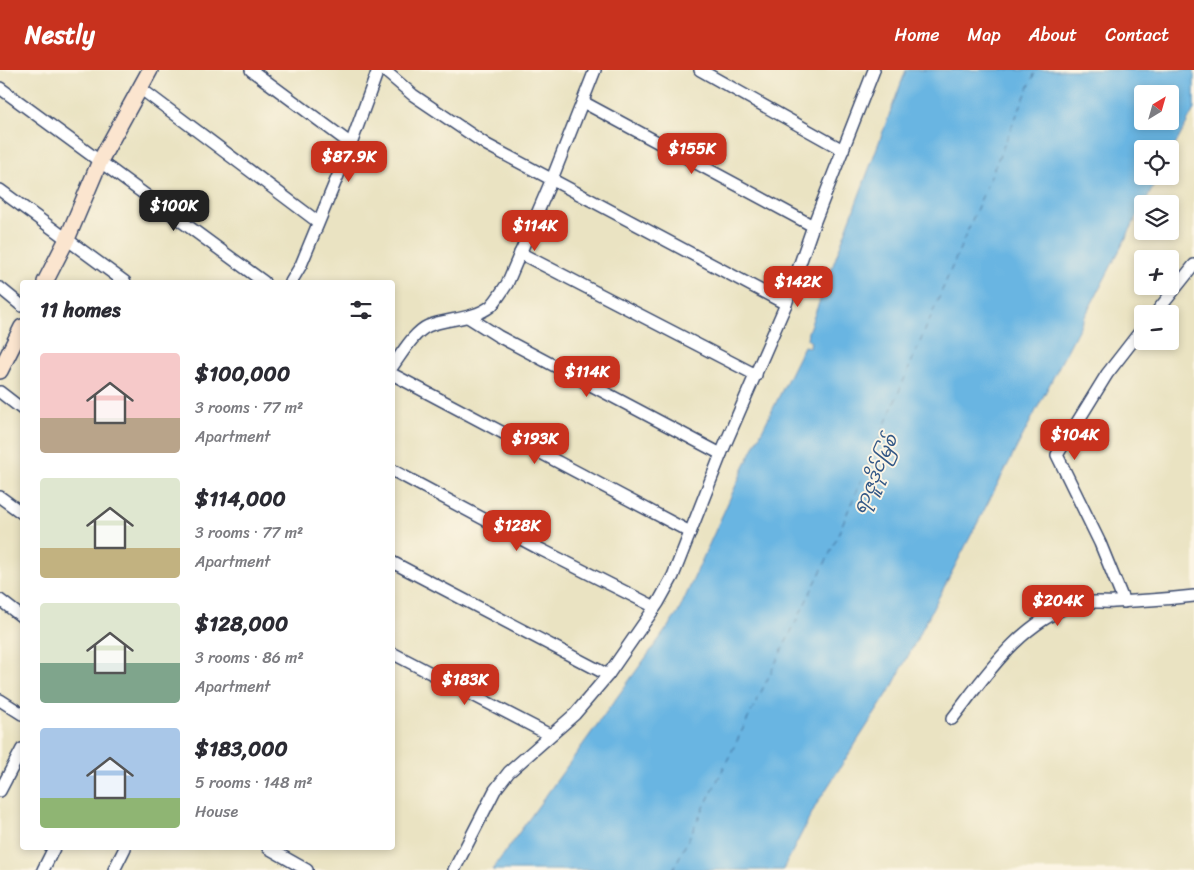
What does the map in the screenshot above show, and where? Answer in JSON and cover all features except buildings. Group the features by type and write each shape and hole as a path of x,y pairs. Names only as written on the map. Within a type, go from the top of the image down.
{"street":[{"path":"46,280 67,239 100,160 150,70"},
{"path":"251,70 351,144"},
{"path":"292,280 301,265 351,144 378,70"},
{"path":"384,70 413,95 487,145 786,304"},
{"path":"395,363 411,342 427,327 478,313 491,306 499,296 507,284 552,179 595,70"},
{"path":"700,70 843,150"},
{"path":"454,870 496,790 509,772 575,714 608,675 655,608 673,576 721,454 786,304 813,226 874,70"},
{"path":"0,88 261,280"},
{"path":"140,88 318,222"},
{"path":"583,102 813,226"},
{"path":"0,190 122,280"},
{"path":"520,253 756,376"},
{"path":"1162,305 1194,265"},
{"path":"0,288 20,304"},
{"path":"468,317 507,340 721,454"},
{"path":"0,371 20,330"},
{"path":"1124,602 1100,542 1058,454 1107,374 1134,339"},
{"path":"395,376 690,532"},
{"path":"0,392 20,407"},
{"path":"395,472 655,608"},
{"path":"0,497 20,512"},
{"path":"395,564 608,675"},
{"path":"952,719 1016,640 1046,618 1077,603 1124,602 1194,596"},
{"path":"0,600 20,615"},
{"path":"395,655 550,736"},
{"path":"0,700 20,713"},
{"path":"0,791 20,754"},
{"path":"43,870 53,850"},
{"path":"114,870 124,850"},
{"path":"272,850 307,870"}],"water":[{"name":"ရာဇူဒိုင်မြစ်","path":"906,70 1194,70 1194,109 1178,140 1134,140 1134,185 1154,185 1149,195 1134,195 1134,222 892,687 816,805 783,870 492,870 678,613 746,463 804,346 809,347 811,342 807,339"}],"ferry route":[{"path":"673,870 831,551 1036,70"}]}
